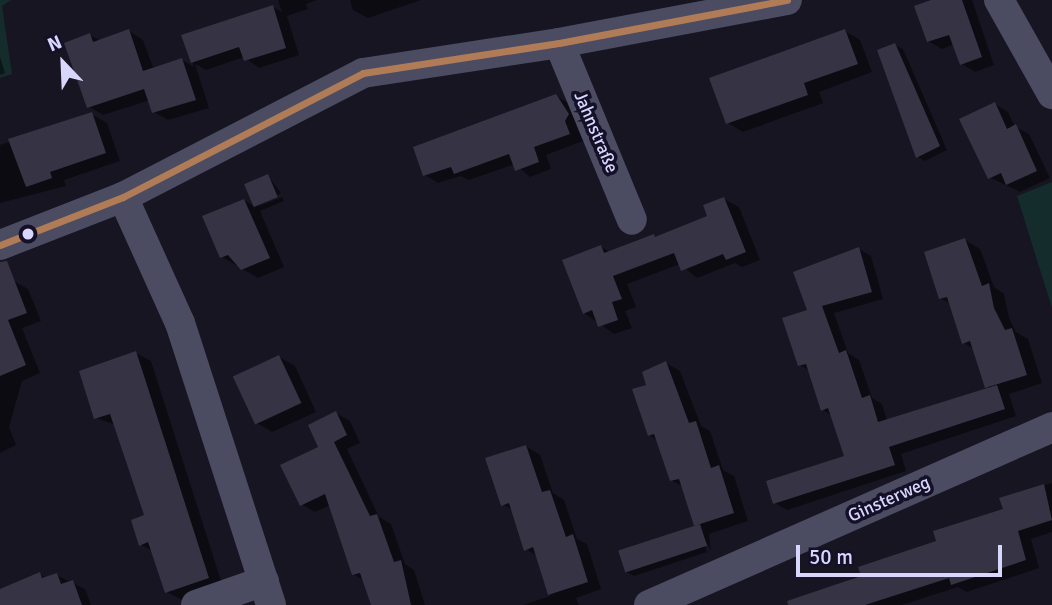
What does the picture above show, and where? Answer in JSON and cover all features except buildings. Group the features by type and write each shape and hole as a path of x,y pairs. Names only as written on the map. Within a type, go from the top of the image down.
{"street":[{"path":"0,245 123,197 363,73 559,44 787,0"},
{"path":"999,0 1052,94"},
{"name":"Jahnstraße","path":"559,44 632,220"},
{"path":"123,197 180,323 268,593 197,605"},
{"name":"Ginsterweg","path":"649,605 1052,427"}],"green space":[{"path":"0,0 11,0 2,6 12,74 0,78"},
{"path":"1052,182 1052,308 1017,196"}],"transit line":[{"path":"0,245 123,197 363,73 559,43 787,0"}]}
